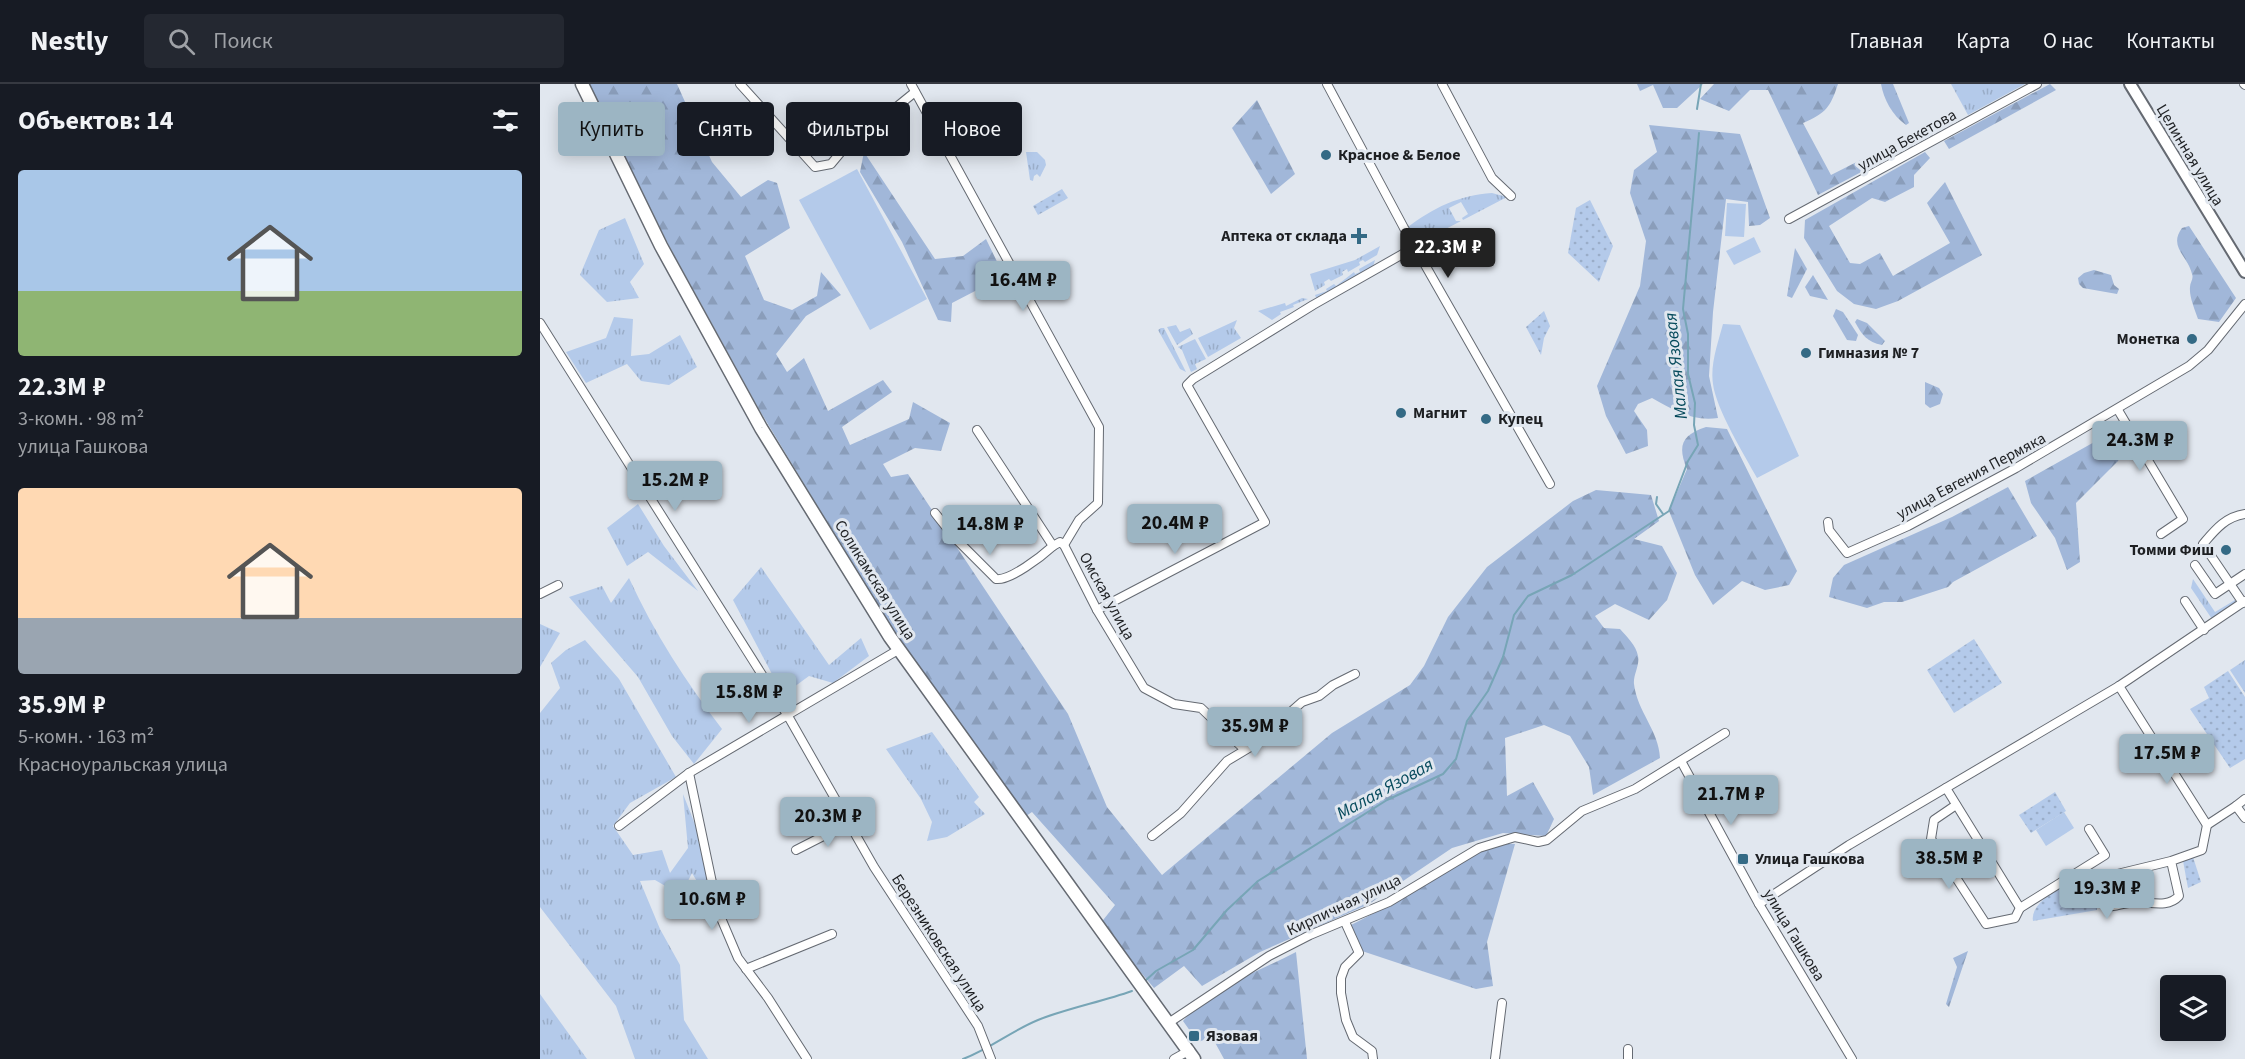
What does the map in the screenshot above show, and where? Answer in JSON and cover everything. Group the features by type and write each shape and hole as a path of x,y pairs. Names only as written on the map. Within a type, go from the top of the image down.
{"main road":[{"name":"Соликамская улица","path":"582,84 661,246 761,428 898,650 1029,834 1170,1022 1192,1055"},
{"name":"Целинная улица","path":"2130,84 2245,272"}],"street":[{"path":"740,84 815,167 831,164 841,152 913,88 1099,427 1098,503 1079,520 1064,545"},
{"path":"1327,84 1415,247 1550,484"},
{"path":"1442,84 1492,178 1511,196"},
{"name":"улица Бекетова","path":"1789,219 2037,84"},
{"path":"1097,610 1265,522 1187,385 1193,378 1415,247"},
{"name":"улица Евгения Пермяка","path":"1828,522 1829,530 1847,554 1908,526 2118,410 2189,366 2208,350 2245,304"},
{"name":"Березниковская улица","path":"540,323 788,716 874,867 978,1026 991,1059"},
{"path":"2118,410 2182,519 2161,534"},
{"path":"935,513 973,557 991,575 1000,580 1034,561 1053,546 977,430"},
{"path":"1759,904 1849,845 2119,686 2244,602 2203,544 2221,524 2234,516 2245,514"},
{"name":"Омская улица","path":"1053,546 1060,542 1064,545 1097,610 1144,688 1174,704 1201,708 1244,749"},
{"path":"2195,565 2215,594 2245,574"},
{"path":"540,594 558,585"},
{"path":"2185,601 2204,630"},
{"path":"618,826 688,773 898,650"},
{"path":"1152,836 1181,813 1227,761 1252,746 1302,702 1319,696 1333,685 1355,674"},
{"path":"2119,686 2207,825 2202,850 2171,861 2105,877 2108,907 2138,902 2151,905 2175,901 2179,896 2171,861"},
{"path":"1681,761 1725,733"},
{"name":"Кирпичная улица","path":"1170,1022 1269,956 1310,935 1389,902 1479,848 1515,837 1538,842 1555,836 1582,811 1635,789 1681,761"},
{"name":"улица Гашкова","path":"1681,761 1759,904 1852,1059"},
{"path":"688,773 718,911 738,958 807,1059"},
{"path":"1946,788 2020,908"},
{"path":"2207,825 2245,800"},
{"path":"1956,805 1934,820 1931,839 1986,924 2015,918 2020,908 2105,855 2089,829"},
{"path":"2236,806 2245,818"},
{"path":"796,850 849,823"},
{"path":"1344,922 1359,953 1345,967 1341,978 1346,1020 1353,1036 1372,1051 1373,1059"},
{"path":"746,969 831,934"},
{"path":"1495,1059 1502,1003"},
{"path":"1628,1049 1628,1059"},
{"path":"1174,1059 1192,1055"}],"green space":[{"path":"589,84 677,84 685,102 677,102 677,156 709,156 741,197 768,180 777,183 790,228 745,256 764,300 792,310 817,296 821,272 841,295 806,316 776,354 787,372 804,358 828,411 883,380 892,392 842,427 850,445 909,419 913,402 950,423 941,451 915,448 883,464 891,477 908,474 1068,714 1107,807 1162,875 1332,733 1410,685 1424,666 1448,617 1487,567 1573,501 1596,490 1651,495 1659,521 1634,539 1662,546 1677,573 1667,600 1649,620 1615,604 1595,616 1604,628 1620,629 1637,652 1634,681 1636,694 1656,739 1660,758 1593,795 1589,767 1570,736 1544,725 1505,738 1507,796 1533,782 1554,819 1546,836 1503,833 1452,848 1369,904 1260,952 1202,986 1184,966 1154,988 1100,924 1115,905 1032,812 1023,818 902,646 760,411 667,242 625,156 665,156 665,102 598,102"},
{"path":"1637,84 1703,84 1677,108 1663,108 1653,85 1640,91"},
{"path":"1714,84 1838,84 1826,109 1803,123 1831,175 1892,144 1897,153 1818,195 1768,90 1750,90 1729,111 1700,99"},
{"path":"1881,84 1893,84 1909,123 1906,125 1889,107"},
{"path":"1951,84 2025,84 1968,115"},
{"path":"2050,84 2056,90 1949,149 1944,141"},
{"path":"1257,100 1295,174 1271,194 1232,128"},
{"path":"1649,125 1740,134 1770,218 1760,225 1749,226 1748,202 1726,199 1713,312 1709,376 1718,418 1692,417 1652,398 1638,404 1634,411 1647,430 1648,446 1626,454 1606,416 1597,386 1640,286 1646,241 1630,193 1634,170 1657,152"},
{"path":"1026,152 1037,152 1045,160 1046,165 1040,177 1037,174 1033,181 1030,180"},
{"path":"1925,152 1930,158 1914,175 1914,187 1885,202 1872,198 1829,226 1850,263 1860,264 1880,253 1893,276 1950,243 1927,203 1945,182 1982,255 1898,301 1876,309 1854,304 1837,291 1804,238 1805,220"},
{"path":"863,156 867,156 935,259 963,256 986,239 1004,276 952,303 951,322 938,320 902,242 860,172"},
{"path":"857,169 927,299 870,330 799,200"},
{"path":"1062,189 1068,198 1038,215 1033,206"},
{"path":"1492,193 1507,197 1463,220 1462,218 1468,214 1461,202 1449,208 1456,221 1461,221 1417,244 1407,228 1426,214 1447,204 1469,196"},
{"path":"1590,200 1613,246 1599,282 1568,253 1576,208"},
{"path":"1727,203 1746,204 1744,237 1725,236"},
{"path":"625,218 644,264 630,282 639,298 607,302 580,275 599,230"},
{"path":"2189,226 2236,298 2219,322 2198,319 2192,303 2190,285 2192,276 2177,241 2182,228"},
{"path":"1754,237 1761,252 1734,265 1726,251"},
{"path":"1380,246 1377,255 1365,262 1363,260 1359,262 1360,265 1348,272 1347,269 1342,272 1343,275 1331,281 1329,279 1324,282 1325,285 1315,291 1310,274 1355,260"},
{"path":"1795,248 1807,269 1792,298 1787,296"},
{"path":"1375,260 1373,267 1317,300 1315,295 1327,291 1326,289 1334,284 1336,286 1354,272 1355,274 1360,272 1359,269"},
{"path":"2094,270 2111,275 2114,285 2119,289 2117,294 2083,288 2079,284 2078,278"},
{"path":"1813,275 1828,300 1810,296 1805,287"},
{"path":"1302,298 1308,299 1280,312 1281,314 1272,320 1258,311 1285,303 1286,306"},
{"path":"1836,309 1843,312 1858,335 1856,341 1847,340 1833,316"},
{"path":"1544,311 1550,326 1544,338 1541,355 1526,327"},
{"path":"614,317 633,319 631,356 649,354 680,335 697,367 669,385 641,381 627,364 586,383 566,352 606,338"},
{"path":"1857,319 1867,323 1885,341 1882,345 1872,342 1860,331 1855,322"},
{"path":"1237,320 1234,328 1241,338 1208,357 1198,338"},
{"path":"1723,324 1740,325 1799,456 1757,478 1715,394 1713,369"},
{"path":"1176,325 1180,332 1190,328 1193,334 1177,345 1167,327"},
{"path":"1164,328 1186,372 1180,369 1158,330"},
{"path":"1195,339 1206,359 1195,364 1197,369 1191,372 1182,350 1178,347"},
{"path":"1925,382 1939,388 1943,394 1940,404 1930,408 1925,404"},
{"path":"1706,427 1727,429 1797,571 1789,585 1765,590 1742,581 1713,605 1695,575 1669,511 1687,469 1682,453 1684,442 1687,437"},
{"path":"2121,427 2128,439 2118,461 2076,503 2080,562 2067,570 2055,538 2031,503 2025,481"},
{"path":"2008,487 2037,536 1953,582 1948,587 1902,602 1884,602 1867,608 1829,597 1833,578 1844,565 1952,517"},
{"path":"638,504 664,546 698,591 648,552 627,566 607,528"},
{"path":"761,567 829,665 861,638 869,656 833,683 809,676 783,695 733,600"},
{"path":"629,578 671,656 722,729 694,764 672,736 638,677 569,597 602,586 611,603"},
{"path":"2193,579 2215,612 2235,600 2236,603 2212,619 2191,588"},
{"path":"540,624 560,633 540,667"},
{"path":"1974,639 2002,683 1954,713 1927,670"},
{"path":"585,640 619,679 676,777 630,803 613,826 633,855 662,850 670,873 688,848 683,794 706,860 709,902 692,873 681,895 655,880 640,881 660,929 680,965 684,1020 708,1059 635,1059 616,1006 540,907 540,713 560,688 551,663 566,650"},
{"path":"2245,660 2245,693 2230,670"},
{"path":"2228,671 2245,697 2245,759 2230,768 2190,709 2209,698 2204,687"},
{"path":"932,732 979,797 974,802 985,814 947,837 927,841 932,822 921,799 886,749"},
{"path":"2055,792 2066,811 2031,833 2019,815"},
{"path":"2064,812 2074,828 2046,846 2036,830"},
{"path":"1501,843 1515,844 1487,942 1493,986 1476,989 1362,951 1351,925 1462,860"},
{"path":"2193,857 2201,882 2188,888 2183,861"},
{"path":"2096,874 2097,910 2033,921 2038,905 2046,897 2067,885"},
{"path":"1968,951 1949,1007 1946,1004 1957,967 1953,958"},
{"path":"1296,952 1307,1059 1224,1059 1212,1037 1198,1042 1183,1021 1194,1009 1221,990"},
{"path":"540,994 587,1059 540,1059"}],"waterway":[{"path":"1697,109 1701,84"},
{"name":"Малая Язовая","path":"1145,981 1156,971 1193,950 1227,910 1258,881 1387,800 1443,774 1456,759 1467,721 1488,691 1503,657 1514,615 1528,596 1572,575 1669,511 1688,461 1698,445 1694,425 1695,403 1688,374 1688,334 1683,309 1699,133"},
{"name":"Малая Язовая","path":"1657,497 1656,504 1663,514"},
{"name":"Малая Язовая","path":"963,1059 1038,1020 1132,991"}],"place":[{"name":"Красное & Белое","path":"1326,155"},
{"name":"Аптека от склада","path":"1359,236"},
{"name":"Монетка","path":"2192,339"},
{"name":"Гимназия № 7","path":"1806,353"},
{"name":"Магнит","path":"1401,413"},
{"name":"Купец","path":"1486,419"},
{"name":"Томми Фиш","path":"2226,550"},
{"name":"Улица Гашкова","path":"1743,859"},
{"name":"Язовая","path":"1194,1036"}]}
